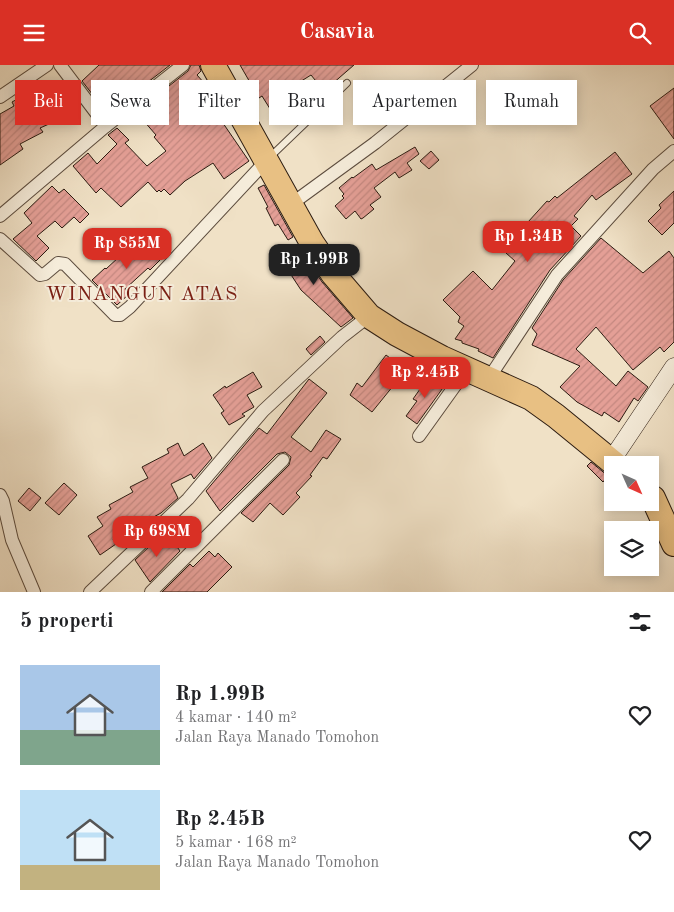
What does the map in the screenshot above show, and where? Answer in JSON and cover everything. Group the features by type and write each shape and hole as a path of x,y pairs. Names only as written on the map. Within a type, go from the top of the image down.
{"highway":[{"path":"212,65 312,243 333,274 369,316 404,338 442,358 531,398 605,456"},
{"path":"659,502 674,513"},
{"path":"659,511 674,544"}],"street":[{"path":"0,97 47,65"},
{"path":"60,65 106,126"},
{"path":"0,217 106,126 183,65"},
{"path":"290,205 376,143 472,65"},
{"path":"489,378 558,275 653,169 674,151"},
{"path":"0,239 40,275 45,274 58,263 65,265 115,315 120,315 130,307 266,161"},
{"path":"90,592 188,499 263,411 337,342 369,316"},
{"path":"617,456 674,367"},
{"path":"419,436 467,369"},
{"path":"151,592 283,460"},
{"path":"0,495 4,501 12,540 34,592"}],"lane":[{"path":"266,161 347,83"}],"building":[{"path":"99,65 170,65 151,80 91,80 91,93 82,81"},
{"path":"191,65 199,65 201,71 197,75 201,80 179,80 179,125 224,125 249,161 224,179 213,163 185,181 170,195 164,189 161,192 159,190 157,192 148,182 121,207 101,188 96,193 73,166 88,153 97,164 117,144 108,135 117,128 129,140 125,143 147,166 166,151 154,137 156,135 147,125 169,125 169,86 188,71"},
{"path":"240,65 354,65 337,80 315,80 311,75 303,80 269,80 269,107 262,96 259,98 259,80 249,80"},
{"path":"674,88 674,139 650,106"},
{"path":"15,100 15,125 47,125 40,128 43,132 20,144 23,149 0,165 0,114 14,106 12,102"},
{"path":"415,147 419,154 407,163 412,170 399,178 395,172 374,188 381,197 370,205 374,209 363,218 361,219 355,211 346,219 335,206 344,198 342,196 344,194 339,188 372,164 376,170"},
{"path":"431,151 439,160 429,169 420,161"},
{"path":"615,152 632,174 596,200 592,195 574,216 578,219 571,226 581,236 550,270 493,358 478,351 479,349 455,339 464,326 458,322 460,317 443,300 473,271 492,290 515,261 506,253 531,224 528,222 547,201 549,202 555,196 557,198"},
{"path":"264,185 293,237 288,240 278,224 275,226 266,208 268,207 258,188"},
{"path":"52,186 59,193 64,189 89,214 80,223 74,217 62,228 55,221 37,236 49,248 36,261 13,239 32,223 24,213"},
{"path":"674,191 674,223 662,235 648,221 661,208 659,205"},
{"path":"141,237 162,258 125,289 129,294 117,305 92,280 121,257"},
{"path":"601,238 643,273 669,251 674,258 674,342 664,352 660,347 633,370 596,327 576,349 616,386 628,371 648,387 638,401 634,398 619,422 604,412 602,416 577,402 560,387 580,366 532,345 537,334 532,328 563,280"},
{"path":"298,246 322,282 353,318 341,327 301,290 280,258"},
{"path":"320,336 325,342 311,355 306,349"},
{"path":"386,355 406,370 372,412 350,395 357,383 362,387"},
{"path":"253,372 262,387 247,395 254,407 242,414 245,416 229,425 221,413 224,411 213,395 225,386 226,388"},
{"path":"430,375 445,385 417,424 406,416 417,401 413,399"},
{"path":"309,379 327,393 291,437 311,452 326,430 341,439 327,459 323,457 310,475 312,476 296,493 300,497 283,515 270,503 253,522 241,513 289,465 291,457 285,452 277,454 220,511 206,491 259,428 267,434"},
{"path":"178,443 184,456 203,443 212,458 194,479 191,474 171,484 178,498 161,513 113,539 116,544 100,555 88,536 103,526 97,517 111,509 109,505 133,492 130,487 148,478 142,467 169,453 167,449"},
{"path":"591,462 604,473 603,482 587,466"},
{"path":"64,483 77,495 59,515 45,503"},
{"path":"29,488 41,498 30,511 18,501"},
{"path":"170,537 180,551 150,582 135,560 151,545 154,549"},
{"path":"209,551 215,557 218,553 232,567 207,592 162,592 190,564 193,567"}],"district":[{"name":"WINANGUN ATAS","path":"142,295"}]}
